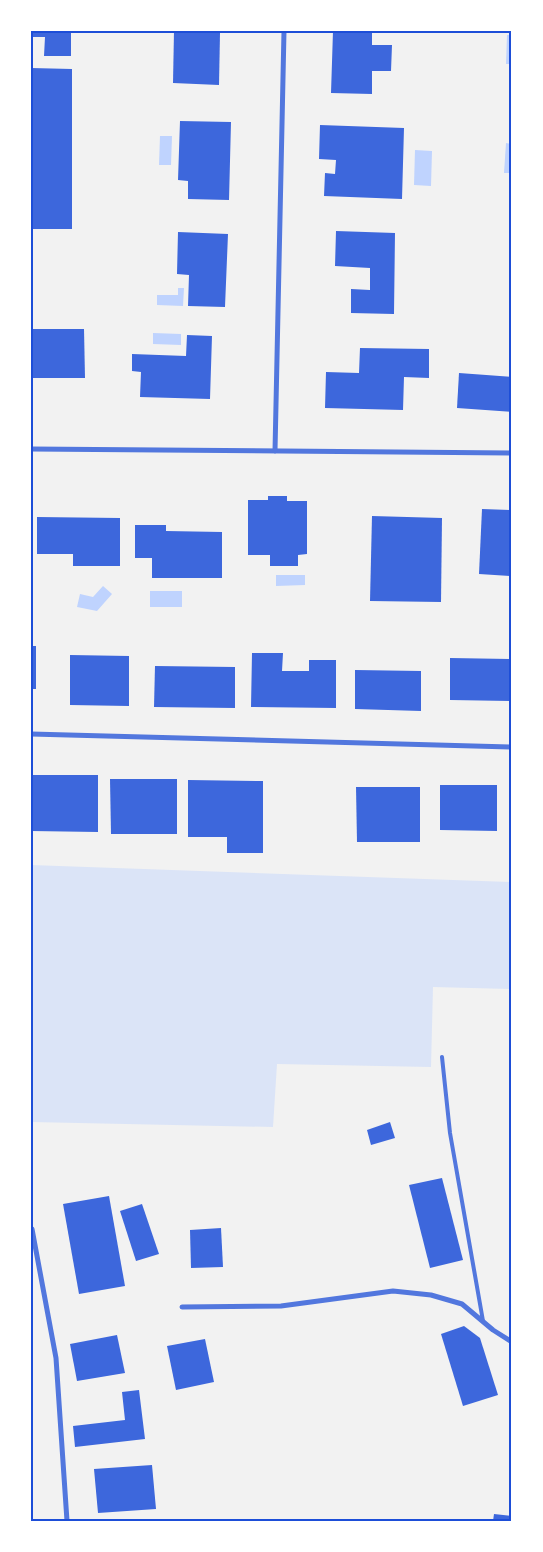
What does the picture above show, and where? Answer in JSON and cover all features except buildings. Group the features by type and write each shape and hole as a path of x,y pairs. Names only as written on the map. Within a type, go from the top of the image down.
{"street":[{"path":"275,451 284,31"},
{"path":"31,449 512,453"},
{"path":"31,734 512,747"},
{"path":"32,1229 56,1358 67,1521"},
{"path":"182,1306 281,1306 393,1291 431,1295 462,1304 512,1342"}],"lane":[{"path":"442,1057 450,1133 483,1321"}],"shaded area":[{"path":"31,865 512,882 512,989 433,987 431,1067 277,1064 273,1127 31,1122"}],"water":[{"path":"507,35 512,35 512,64 506,64"},
{"path":"160,136 172,136 171,165 159,165"},
{"path":"506,143 512,144 512,173 504,173"},
{"path":"415,150 432,151 431,186 414,185"},
{"path":"178,288 184,288 183,306 157,305 157,295 178,295"},
{"path":"153,333 181,334 181,345 153,344"},
{"path":"276,575 305,575 305,585 276,586"},
{"path":"103,586 112,594 97,611 77,607 80,594 93,597"},
{"path":"150,591 182,591 182,607 150,607"}]}
